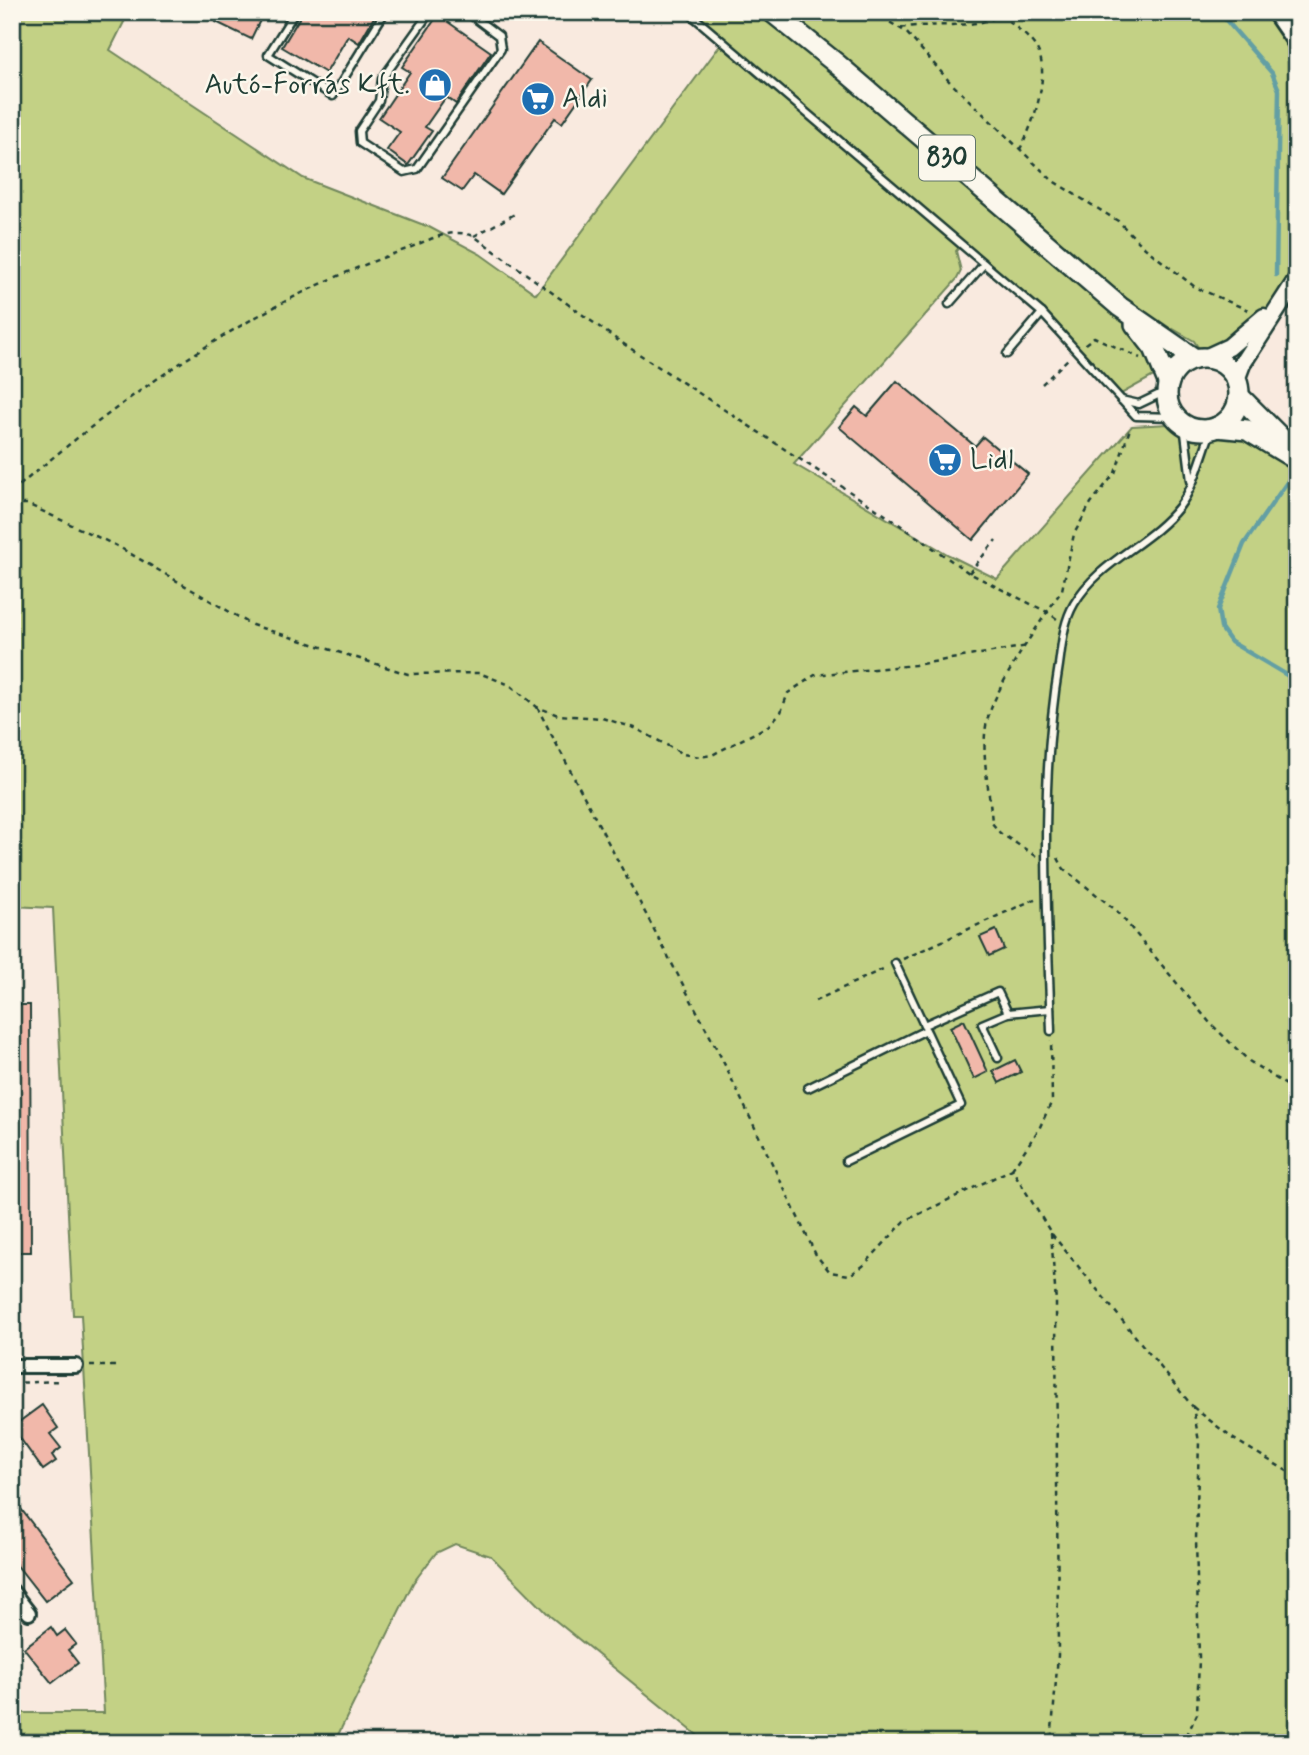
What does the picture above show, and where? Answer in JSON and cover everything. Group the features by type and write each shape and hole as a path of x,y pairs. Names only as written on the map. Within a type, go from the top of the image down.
{"main road":[{"name":"830","path":"772,12 837,64 1121,307 1200,358 1223,364 1237,388 1297,457"},
{"name":"830","path":"1121,307 1154,348 1168,386 1167,400 1179,421 1194,429 1247,430 1297,457"},
{"path":"1168,386 1184,363 1200,358"},
{"path":"1214,428 1232,415 1237,388"}],"street":[{"path":"1273,12 1297,47"},
{"path":"1237,388 1242,364 1277,306 1297,279"},
{"path":"1200,358 1229,347 1277,306"},
{"path":"12,1366 76,1366"},
{"path":"12,1591 29,1613"}],"lane":[{"path":"295,12 268,55 333,96 385,12"},
{"path":"430,12 382,79 379,101 359,131 360,143 404,172 416,169 501,49 499,36 478,15 467,12"},
{"path":"688,12 1042,313 1136,416 1179,421 1191,483"},
{"path":"950,304 984,264"},
{"path":"1007,354 1042,313"},
{"path":"1121,400 1139,404 1168,386"},
{"path":"1051,1031 1050,731 1065,625 1073,606 1094,578 1181,505 1214,428"},
{"path":"846,1161 961,1105 895,963"},
{"path":"808,1088 998,992 1008,1013"},
{"path":"998,1058 982,1024 1008,1013 1050,1009"}],"path":[{"path":"873,12 900,28 957,90 1062,188 1118,220 1181,278 1214,296 1240,305 1262,319"},
{"path":"900,28 916,24 986,23 1002,13 1030,41 1041,62 1037,109 1020,150"},
{"path":"474,236 515,214"},
{"path":"12,492 85,431 263,311 327,279 450,232 474,236 616,339 890,518 969,573 1047,612 1065,625"},
{"path":"1049,862 1000,833 992,823 986,727 989,713 1005,681 1062,590 1074,534 1091,503 1115,473 1136,416"},
{"path":"12,504 27,505 119,547 252,625 408,674 479,673 510,685 537,707 558,715 602,718 635,728 683,754 700,757 712,755 768,726 781,712 789,694 816,675 915,665 1028,646"},
{"path":"969,573 996,540"},
{"path":"537,707 721,1057 816,1255 830,1272 850,1275 863,1266 905,1221 1012,1169 1039,1129 1052,1101 1051,1031"},
{"path":"1049,844 1064,869 1117,911 1210,1023 1249,1060 1297,1092"},
{"path":"815,1001 1029,901"},
{"path":"1012,1169 1051,1233 1193,1407 1232,1438 1297,1477"},
{"path":"1051,1233 1056,1302 1058,1579 1057,1678 1051,1743"},
{"path":"76,1366 118,1366"},
{"path":"12,1382 61,1381"},
{"path":"1183,1743 1197,1714 1199,1658 1196,1539 1199,1442 1193,1407"}],"green space":[{"path":"12,12 129,12 110,50 303,178 429,227 480,254 536,294 724,40 692,12 1270,12 1297,51 1297,276 1274,306 1205,358 1194,341 1173,329 1168,333 1159,373 1121,394 1042,308 963,243 956,251 961,271 957,279 794,464 949,555 997,579 1132,426 1169,424 1202,435 1239,434 1297,462 1297,1743 707,1743 550,1616 491,1556 455,1544 436,1553 413,1583 334,1743 12,1743 12,1713 104,1713 81,1315 73,1315 53,908 12,906"}],"building":[{"path":"221,12 264,12 251,39 216,22"},
{"path":"303,12 377,12 359,43 348,36 326,73 282,47"},
{"name":"Autó-Forrás Kft.","path":"438,15 491,52 456,104 446,97 425,127 432,131 408,165 387,150 400,132 379,118 410,72 402,67"},
{"name":"Aldi","path":"538,42 592,80 562,123 555,118 501,194 474,175 462,191 442,178"},
{"name":"Lidl","path":"897,381 975,446 983,437 1028,474 973,540 839,427 856,407 867,416"},
{"path":"996,930 1004,949 989,956 980,937"},
{"path":"12,1005 30,1005 31,1252 12,1252"},
{"path":"964,1020 988,1072 974,1079 950,1027"},
{"path":"1015,1060 1021,1072 999,1083 993,1071"},
{"path":"42,1405 58,1428 50,1434 61,1448 52,1455 56,1461 43,1470 12,1427"},
{"path":"12,1497 74,1579 45,1601 12,1559"},
{"path":"51,1627 57,1636 65,1630 76,1644 68,1650 78,1663 52,1683 24,1648"}],"waterway":[{"path":"1219,12 1272,73 1279,90 1276,275"},
{"path":"1290,478 1244,544 1218,609 1221,628 1231,642 1297,681"}],"place":[{"name":"Autó-Forrás Kft.","path":"435,85"},
{"name":"Aldi","path":"538,99"},
{"name":"Lidl","path":"945,460"}]}
